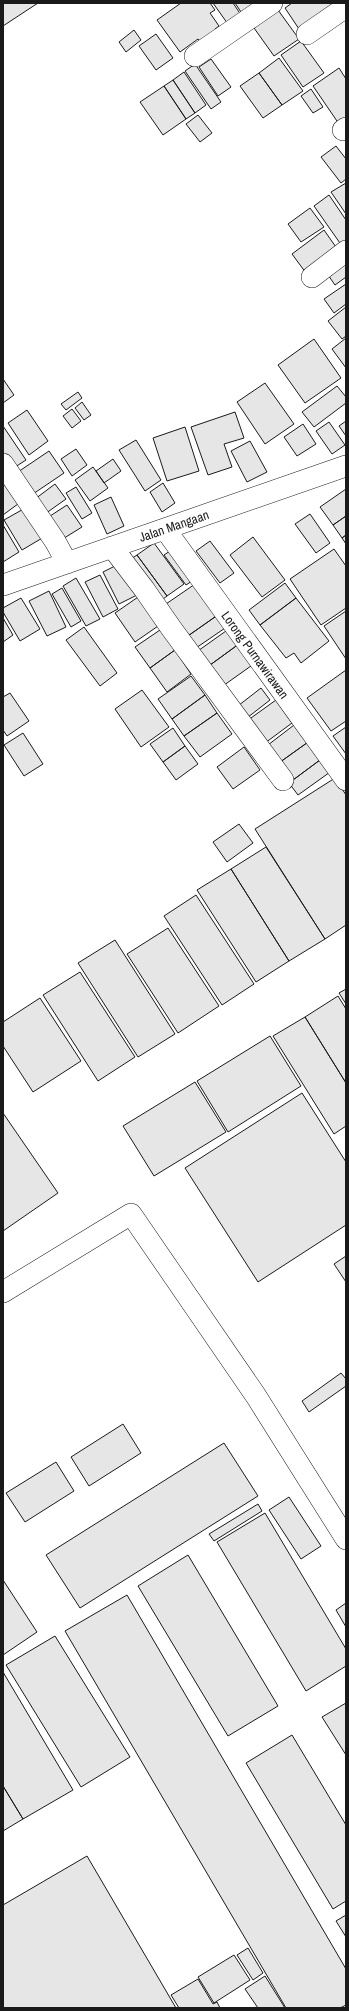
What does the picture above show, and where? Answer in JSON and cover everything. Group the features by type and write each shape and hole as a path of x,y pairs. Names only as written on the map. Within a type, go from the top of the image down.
{"street":[{"path":"195,56 272,3"},
{"path":"306,34 346,7"},
{"path":"312,277 346,251"},
{"path":"3,464 55,541 68,563"},
{"name":"Jalan Mangaan","path":"3,585 346,466"},
{"name":"Lorong Purnawirawan","path":"165,529 346,780"},
{"path":"112,547 283,780"},
{"path":"3,1292 131,1214 256,1396 346,1540"}],"building":[{"path":"3,3 38,3 3,26"},
{"path":"181,3 210,3 215,10 210,13 219,26 215,29 219,35 204,46 198,39 180,52 157,20"},
{"path":"213,3 233,3 243,18 230,27"},
{"path":"235,3 268,3 245,18"},
{"path":"292,3 342,3 301,32 285,8"},
{"path":"278,10 299,39 274,56 254,28"},
{"path":"134,30 141,40 126,52 119,42"},
{"path":"156,34 173,58 156,70 139,46"},
{"path":"301,41 324,73 303,87 281,55"},
{"path":"279,58 303,91 282,105 259,73"},
{"path":"211,59 231,87 218,96 199,67"},
{"path":"195,64 221,102 211,109 185,71"},
{"path":"339,68 346,79 346,119 339,124 313,86"},
{"path":"184,72 206,105 195,113 173,80"},
{"path":"259,73 282,105 263,118 240,86"},
{"path":"173,80 195,113 186,119 164,86"},
{"path":"164,86 186,119 163,135 140,102"},
{"path":"311,89 323,107 313,113 301,96"},
{"path":"198,115 212,133 200,142 186,124"},
{"path":"336,146 346,159 346,179 341,183 321,157"},
{"path":"346,183 346,214 331,192"},
{"path":"329,195 346,220 346,243 342,246 314,206"},
{"path":"310,208 324,227 301,242 288,224"},
{"path":"324,230 338,250 306,273 292,254"},
{"path":"346,257 346,277 335,285 326,272"},
{"path":"346,284 346,304 334,313 324,299"},
{"path":"346,307 346,336 342,339 328,321"},
{"path":"346,338 346,368 332,349"},
{"path":"314,339 341,378 305,403 278,365"},
{"path":"3,379 14,395 3,403"},
{"path":"265,383 294,424 265,444 237,402"},
{"path":"337,386 346,397 346,403 314,427 302,412"},
{"path":"78,392 82,398 66,410 61,404"},
{"path":"82,402 91,415 84,420 75,408"},
{"path":"72,409 81,421 72,428 63,416"},
{"path":"27,410 48,441 29,455 8,423"},
{"path":"235,412 244,438 224,444 232,467 208,475 191,427"},
{"path":"346,421 346,436 339,426"},
{"path":"329,422 345,445 332,454 316,431"},
{"path":"303,424 316,444 297,456 284,437"},
{"path":"3,426 26,460 12,469 3,456"},
{"path":"185,427 199,471 167,481 153,438"},
{"path":"136,440 161,480 145,491 119,450"},
{"path":"250,441 267,472 247,482 231,451"},
{"path":"76,449 87,465 72,476 61,459"},
{"path":"49,451 64,473 30,496 15,474"},
{"path":"113,459 121,471 104,483 96,471"},
{"path":"93,467 108,488 90,501 75,480"},
{"path":"3,474 22,501 3,515"},
{"path":"163,483 175,503 162,512 150,492"},
{"path":"55,484 66,499 42,516 31,502"},
{"path":"76,487 92,513 82,519 66,493"},
{"path":"346,489 346,516 333,525 320,507"},
{"path":"111,497 124,526 107,534 94,505"},
{"path":"67,505 82,527 61,540 47,518"},
{"path":"27,507 44,537 22,550 4,520"},
{"path":"310,514 330,543 316,553 295,524"},
{"path":"346,516 346,535 342,538 333,525"},
{"path":"3,525 19,552 3,562"},
{"path":"346,535 346,544 342,538"},
{"path":"253,537 285,580 262,597 230,555"},
{"path":"210,541 234,573 220,583 196,551"},
{"path":"154,543 184,584 167,596 137,555"},
{"path":"176,547 198,577 186,585 164,555"},
{"path":"334,549 346,566 346,608 321,625 290,579"},
{"path":"137,555 167,596 158,603 128,561"},
{"path":"123,562 139,594 119,604 103,572"},
{"path":"100,575 118,609 103,617 85,582"},
{"path":"76,578 100,619 86,626 63,586"},
{"path":"201,580 222,612 185,638 163,606"},
{"path":"285,583 296,598 260,625 249,610"},
{"path":"62,588 81,621 71,627 52,594"},
{"path":"49,591 66,627 47,636 29,601"},
{"path":"141,595 161,624 135,642 115,613"},
{"path":"21,598 40,629 20,641 3,612 3,608"},
{"path":"296,598 329,641 301,663 294,653 286,658 260,625"},
{"path":"346,611 346,659 324,626"},
{"path":"222,612 231,624 193,650 185,638"},
{"path":"3,618 13,635 3,642"},
{"path":"233,626 243,641 206,668 195,653"},
{"path":"84,627 117,673 100,686 66,640"},
{"path":"160,630 175,650 150,668 135,647"},
{"path":"243,641 258,661 220,688 206,668"},
{"path":"175,650 191,674 167,692 150,668"},
{"path":"346,670 346,721 331,731 307,698"},
{"path":"191,676 205,695 172,719 158,699"},
{"path":"261,688 270,700 243,721 234,709"},
{"path":"142,690 169,727 141,747 115,709"},
{"path":"10,693 29,721 7,736 3,730 3,697"},
{"path":"205,695 217,713 184,736 172,719"},
{"path":"276,700 292,723 261,746 244,723"},
{"path":"217,713 232,734 200,757 184,736"},
{"path":"298,722 311,740 276,765 264,748"},
{"path":"346,727 346,754 333,736"},
{"path":"173,728 185,746 163,762 150,744"},
{"path":"23,733 43,764 24,776 4,745"},
{"path":"311,740 324,757 289,783 276,765"},
{"path":"185,746 198,764 176,780 163,762"},
{"path":"244,747 260,770 233,789 217,767"},
{"path":"324,757 333,770 298,795 289,783"},
{"path":"335,778 346,795 346,925 325,939 255,829"},
{"path":"239,824 253,843 227,862 213,842"},
{"path":"266,847 325,939 289,961 231,869"},
{"path":"231,869 289,961 256,982 197,890"},
{"path":"196,895 254,984 222,1005 164,916"},
{"path":"168,928 219,1006 178,1033 127,954"},
{"path":"115,940 175,1034 138,1057 78,963"},
{"path":"80,972 135,1057 98,1081 43,995"},
{"path":"346,989 346,1004 339,993"},
{"path":"338,996 346,1009 346,1083 305,1017"},
{"path":"40,998 81,1061 33,1092 3,1046 3,1022"},
{"path":"305,1017 346,1083 346,1126 334,1134 273,1036"},
{"path":"270,1036 301,1086 228,1132 197,1081"},
{"path":"195,1082 226,1132 154,1176 123,1126"},
{"path":"302,1093 346,1162 346,1225 258,1282 185,1168"},
{"path":"3,1113 58,1193 3,1231"},
{"path":"346,1256 346,1282 334,1264"},
{"path":"341,1373 346,1379 346,1386 309,1412 302,1401"},
{"path":"123,1424 141,1453 89,1486 71,1457"},
{"path":"224,1443 258,1496 80,1608 46,1555"},
{"path":"56,1462 74,1491 25,1522 6,1493"},
{"path":"289,1497 321,1546 301,1559 269,1510"},
{"path":"258,1504 262,1511 214,1541 209,1534"},
{"path":"265,1513 346,1649 346,1666 306,1691 217,1542"},
{"path":"188,1555 278,1706 228,1736 138,1586"},
{"path":"3,1580 37,1632 3,1655"},
{"path":"127,1595 346,1969 346,2005 340,2008 286,2008 65,1631"},
{"path":"346,1603 346,1627 336,1610"},
{"path":"55,1636 130,1757 81,1787 6,1665"},
{"path":"3,1672 73,1790 23,1819 3,1786"},
{"path":"346,1703 346,1755 322,1717"},
{"path":"292,1735 346,1825 346,1901 333,1909 246,1763"},
{"path":"3,1786 23,1819 3,1831"},
{"path":"87,1856 176,2008 3,2008 3,1905"},
{"path":"346,1915 346,1937 336,1921"},
{"path":"248,1948 263,1973 253,1980 237,1955"},
{"path":"234,1955 250,1980 214,2003 198,1977"},
{"path":"265,1976 285,2008 258,2008 245,1989"},
{"path":"198,1979 213,2004 217,2002 220,2008 179,2008 171,1995"}]}
